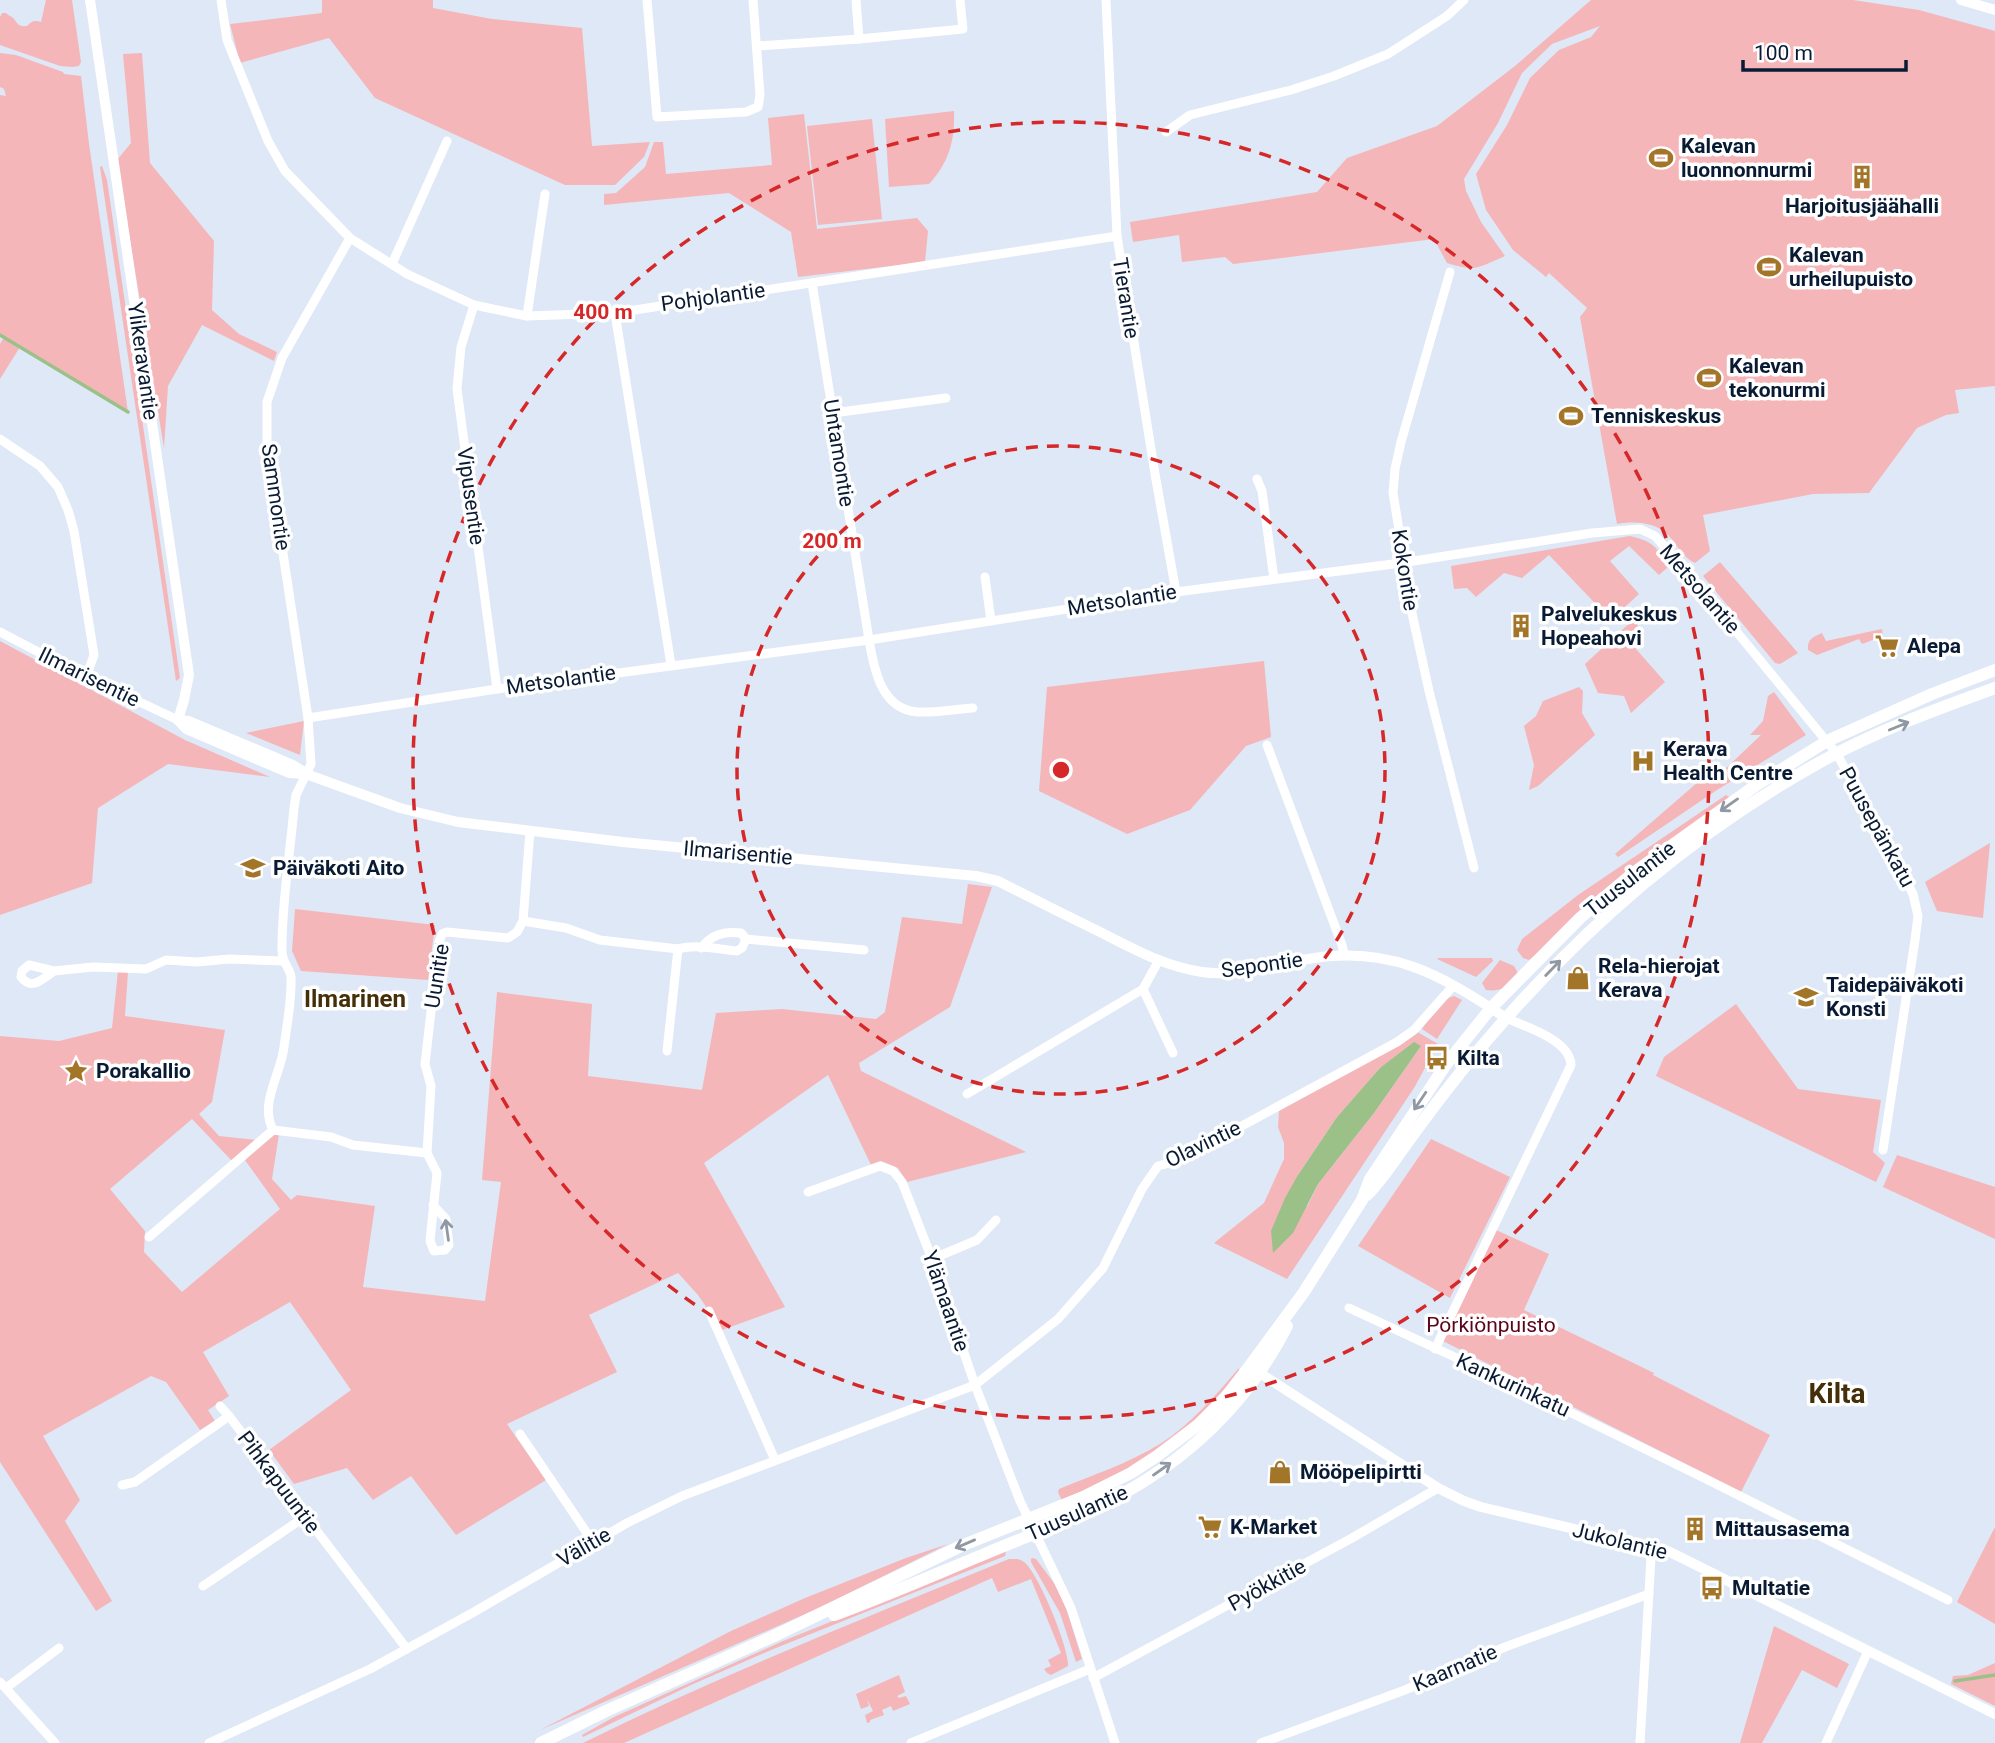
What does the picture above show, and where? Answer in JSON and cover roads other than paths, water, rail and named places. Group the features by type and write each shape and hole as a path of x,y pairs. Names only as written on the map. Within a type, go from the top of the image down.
{"main road":[{"name":"Tuusulantie","path":"541,1743 961,1546 1094,1492 1157,1456 1198,1425 1276,1348 1304,1292 1362,1200 1370,1179 1425,1094 1491,1008 1580,918 1632,874 1755,786 1828,741 1932,694 1995,670"},
{"name":"Tuusulantie","path":"1362,1200 1377,1185 1416,1131 1506,1018 1597,925 1658,872 1752,805 1814,766 1872,737 1995,688"},
{"name":"Tuusulantie","path":"774,1636 849,1609 1110,1500 1165,1467 1206,1435 1255,1370"}],"street":[{"name":"Ylikeravantie","path":"90,0 189,675 178,720"},
{"name":"Pohjolantie","path":"221,0 227,40 268,141 285,171 350,238 392,264 474,305 527,316 615,313 1117,236"},
{"path":"648,0 657,117 746,112 758,107 760,95 753,0"},
{"path":"856,0 859,39"},
{"path":"757,46 963,29 960,0"},
{"name":"Tierantie","path":"1106,0 1117,236 1176,592"},
{"path":"1166,132 1190,115 1290,90 1388,54 1447,16 1464,0"},
{"path":"1961,0 1995,10"},
{"path":"392,264 446,141"},
{"path":"527,316 545,194"},
{"name":"Sammontie","path":"273,1130 268,1121 272,1087 283,1056 291,974 282,961 283,913 296,795 311,764 308,718 267,448 267,402 282,358 350,238"},
{"name":"Kokontie","path":"1450,272 1401,442 1393,493 1401,542 1401,563 1429,691 1474,868"},
{"name":"Untamontie","path":"812,283 869,640 883,691 897,706 916,712 973,708"},
{"name":"Vipusentie","path":"474,305 461,347 457,389 497,689"},
{"path":"615,313 671,665"},
{"path":"833,413 946,398"},
{"path":"0,439 40,467 58,487 68,510 74,531 94,655 86,677"},
{"path":"1257,479 1262,491 1274,579"},
{"name":"Metsolantie","path":"308,718 497,689 869,640 1176,592 1401,563 1621,529 1640,529 1655,536 1690,575 1837,754"},
{"path":"985,578 991,621"},
{"name":"Ilmarisentie","path":"0,632 86,677 178,720 186,729 289,772 306,774 400,808 458,822 530,831 975,876 998,881 1159,960"},
{"path":"1267,746 1344,954"},
{"name":"Puusepänkatu","path":"1837,754 1910,885 1918,916 1883,1150"},
{"path":"530,831 523,921 566,928 600,940 678,949 687,946 737,951 742,948 746,939"},
{"name":"Uunitie","path":"426,1153 431,1086 425,1064 442,934 447,932 508,938 517,932 523,921"},
{"path":"701,948 706,940 725,931 741,933 746,939 864,950"},
{"path":"667,1051 678,949"},
{"name":"Sepontie","path":"1159,960 1183,969 1206,973 1244,971 1344,954 1384,958 1414,966 1471,995 1506,1018"},
{"path":"54,971 93,967 146,969 166,960 282,961"},
{"path":"967,1094 1143,989 1159,960"},
{"name":"Olavintie","path":"975,1385 1058,1320 1103,1268 1142,1189 1158,1166 1177,1161 1397,1042 1414,1030 1453,986"},
{"path":"1143,989 1173,1053"},
{"name":"Kankurinkatu","path":"1506,1018 1556,1042 1568,1053 1571,1065 1435,1349 1502,1379 1948,1600"},
{"path":"149,1237 273,1130 331,1137 353,1145 426,1153 437,1173 433,1205"},
{"name":"Ylämaantie","path":"808,1192 880,1166 893,1171 902,1181 1020,1501 1071,1608 1115,1743"},
{"path":"932,1259 977,1240 996,1220"},
{"path":"1349,1308 1435,1349"},
{"path":"709,1311 775,1461"},
{"name":"Jukolantie","path":"1255,1370 1438,1488 1464,1501 1668,1551 1995,1714"},
{"name":"Välitie","path":"209,1743 361,1674 627,1523 682,1496 975,1385"},
{"path":"220,1406 229,1416"},
{"name":"Pihkapuuntie","path":"122,1485 135,1482 229,1416 407,1649"},
{"path":"520,1434 593,1542"},
{"name":"Pyökkitie","path":"911,1743 1092,1674 1190,1628 1438,1488"},
{"path":"203,1586 306,1516"},
{"path":"1640,1743 1651,1558 1649,1546"},
{"name":"Kaarnatie","path":"1261,1743 1405,1690 1516,1643 1649,1594"},
{"path":"55,1743 3,1685 59,1648"},
{"path":"1839,1743 1827,1740 1868,1651"}],"waterway":[{"path":"0,335 128,412"},
{"path":"1955,1681 1995,1675"}],"place":[{"name":"Kalevan luonnonnurmi","path":"1661,158"},
{"name":"Harjoitusjäähalli","path":"1862,177"},
{"name":"Kalevan urheilupuisto","path":"1769,267"},
{"name":"Kalevan tekonurmi","path":"1709,378"},
{"name":"Tenniskeskus","path":"1571,416"},
{"name":"Palvelukeskus Hopeahovi","path":"1521,626"},
{"name":"Alepa","path":"1887,646"},
{"name":"Kerava Health Centre","path":"1643,761"},
{"name":"Päiväkoti Aito","path":"253,868"},
{"name":"Rela-hierojat Kerava","path":"1578,978"},
{"name":"Taidepäiväkoti Konsti","path":"1806,997"},
{"name":"Kilta","path":"1437,1058"},
{"name":"Porakallio","path":"76,1071"},
{"name":"Mööpelipirtti","path":"1280,1472"},
{"name":"K-Market","path":"1210,1527"},
{"name":"Mittausasema","path":"1695,1529"},
{"name":"Multatie","path":"1712,1588"}],"district":[{"name":"Ilmarinen","path":"355,999"},
{"name":"Kilta","path":"1837,1393"}],"park label":[{"name":"Pörkiönpuisto","path":"1491,1325"}]}
